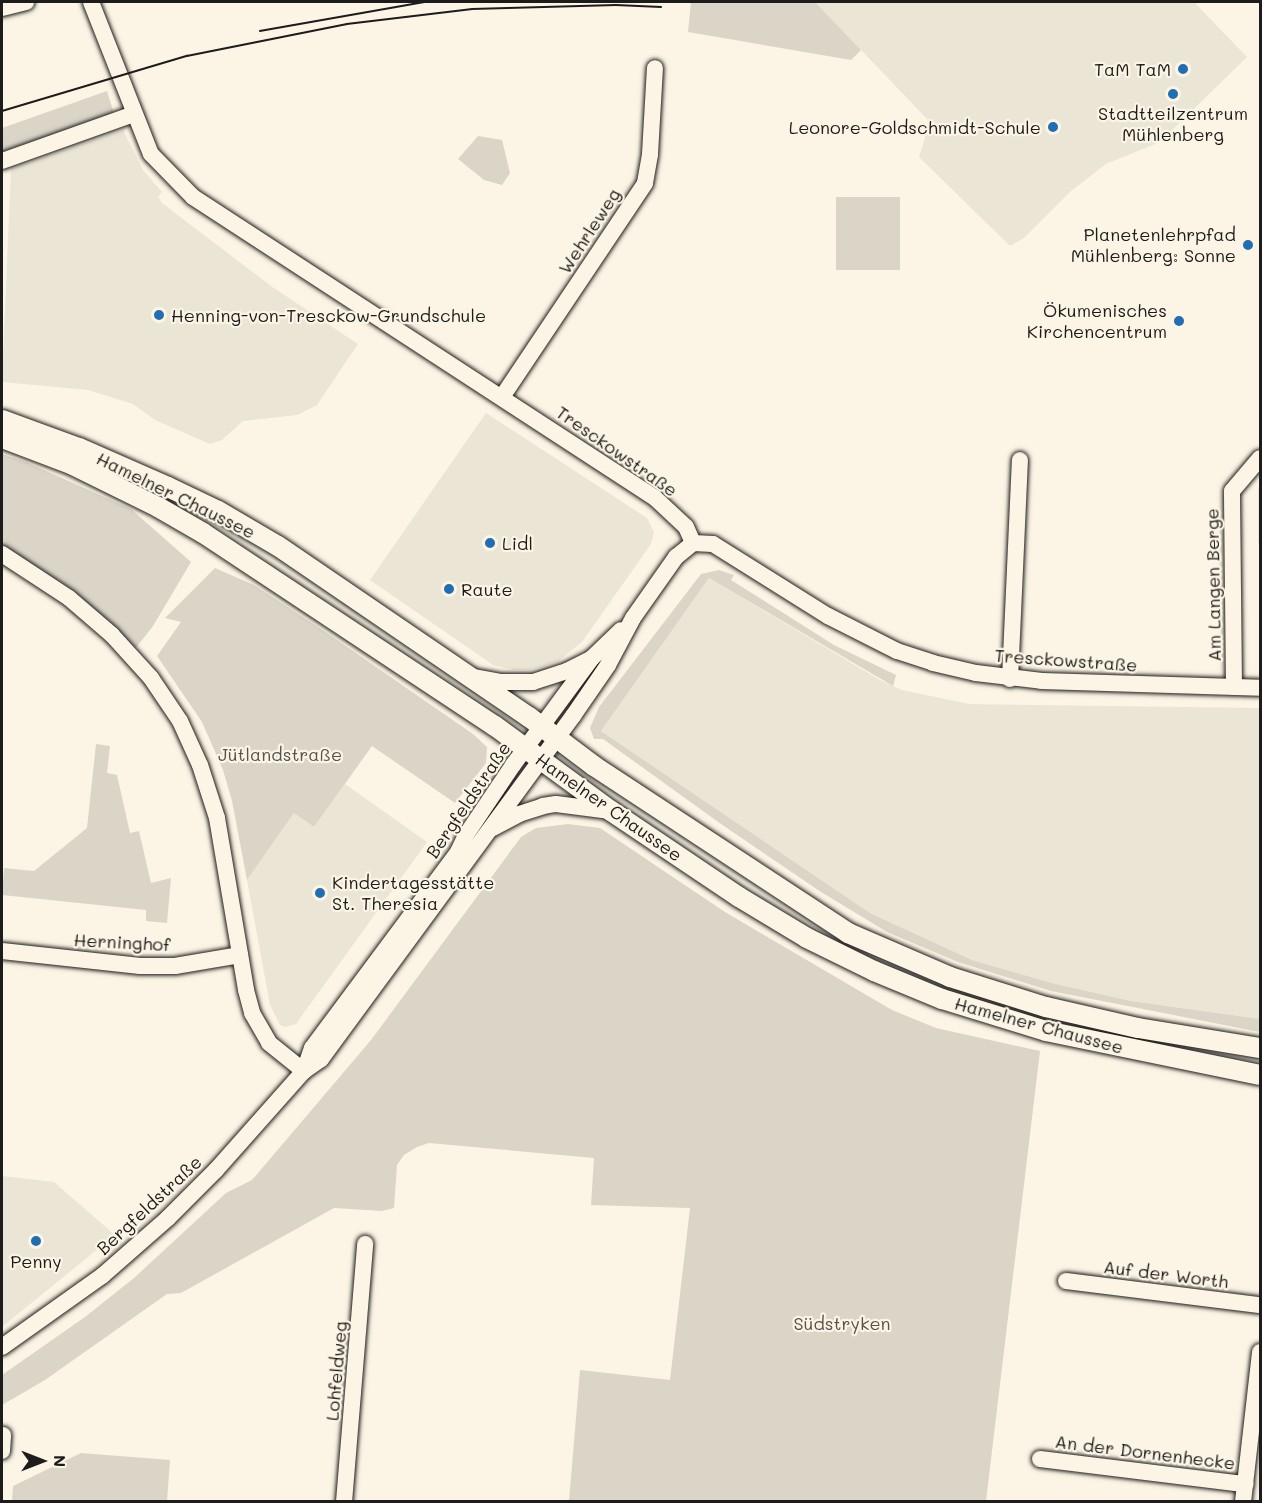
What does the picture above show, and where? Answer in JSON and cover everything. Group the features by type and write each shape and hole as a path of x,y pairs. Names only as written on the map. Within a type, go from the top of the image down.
{"main road":[{"name":"Hamelner Chaussee","path":"2,420 79,448 218,511 307,565 471,676 594,766 848,933 950,977 1046,1007 1138,1028 1260,1048"},
{"name":"Hamelner Chaussee","path":"2,438 73,465 119,487 203,533 533,754 611,811 739,897 807,938 923,991 1046,1031 1260,1075"}],"street":[{"path":"2,8 26,2"},
{"name":"Tresckowstraße","path":"91,2 151,154 192,197 655,498 686,527 693,543 713,544 828,616 897,651 933,663 1010,679 1260,688"},
{"name":"Wehrleweg","path":"502,397 645,183 650,154 655,68"},
{"path":"2,161 134,114"},
{"name":"Am Langen Berge","path":"1234,687 1232,491 1260,458"},
{"path":"1010,679 1020,460"},
{"path":"533,754 609,665 633,618 676,557 693,543"},
{"path":"2,554 69,598 112,634 151,678 180,722 200,765 217,818 250,1005 269,1043 304,1071"},
{"path":"550,732 592,658 633,618"},
{"path":"471,676 502,682 533,682 567,671 592,658"},
{"name":"Bergfeldstraße","path":"2,1347 102,1276 168,1218 216,1170 304,1071 321,1059 489,830 533,754"},
{"name":"Bergfeldstraße","path":"304,1071 312,1048 458,852 466,835 533,754"},
{"path":"489,830 519,814 543,806 574,805 611,811"},
{"name":"Herninghof","path":"2,951 140,966 175,966 240,955"},
{"name":"Lohfeldweg","path":"344,1502 365,1245"},
{"name":"Auf der Worth","path":"1066,1281 1260,1305"},
{"path":"1243,1502 1260,1352"},
{"name":"An der Dornenhecke","path":"1041,1459 1245,1484"}],"shaded area":[{"name":"Leonore-Goldschmidt-Schule","path":"815,2 1194,2 1247,57 1160,142 1106,164 1071,191 1024,238 1010,246 919,157 930,122"},
{"name":"Henning-von-Tresckow-Grundschule","path":"123,130 143,170 162,192 158,197 162,203 271,286 358,344 317,405 297,415 243,421 222,440 210,444 155,420 133,404 88,390 2,382 11,169"},
{"path":"486,413 647,518 654,532 651,544 582,642 557,662 530,670 514,670 493,665 370,580"},
{"path":"1260,485 1260,543 1258,543 1258,488"},
{"path":"709,578 880,680 902,690 969,704 1260,708 1260,1019 1131,1001 1052,983 972,960 870,913 601,731"},
{"name":"Kindertagesstätte St. Theresia","path":"345,784 427,842 296,1024 285,1027 280,1025 270,1005 247,880 294,813 314,827"},
{"path":"2,1176 54,1182 115,1235 2,1327"}],"green space":[{"path":"691,2 815,2 861,50 851,60 688,32"},
{"path":"107,91 116,120 2,161 2,128"},
{"path":"478,136 502,140 510,173 502,185 484,180 458,159"},
{"path":"836,197 900,197 900,270 836,270"},
{"path":"2,454 26,462 131,509 191,562 153,626 131,654 2,555"},
{"name":"Jütlandstraße","path":"215,568 254,585 321,629 473,734 487,747 486,763 455,803 372,746 314,827 294,813 247,880 232,801 223,770 202,722 157,656 181,622 165,618"},
{"path":"719,570 734,575 731,580 834,645 896,675 893,686 709,578 601,731 870,913 972,960 1052,983 1131,1001 1260,1019 1260,1032 1051,991 958,962 887,932 821,892 603,739 594,739 590,728 599,707 701,574"},
{"path":"96,744 110,746 107,773 117,775 130,833 139,831 151,883 171,878 167,923 146,921 146,910 2,895 4,868 34,871 87,828"},
{"name":"Südstryken","path":"568,824 600,828 725,912 892,1010 936,1028 1040,1051 986,1501 569,1501 580,1370 670,1380 690,1208 591,1205 594,1158 429,1143 417,1147 404,1155 397,1165 394,1208 382,1211 334,1208 181,1293 167,1294 45,1380 2,1405 2,1375 85,1317 134,1278 226,1193 252,1180 371,1040 521,837 536,828"},
{"path":"81,1453 170,1460 167,1501 12,1501 13,1486"}],"tram line":[{"path":"260,31 425,2"},
{"path":"2,111 187,56 347,24 472,9 616,5 661,7"}],"place":[{"name":"TaM TaM","path":"1183,69"},
{"name":"Stadtteilzentrum Mühlenberg","path":"1173,94"},
{"name":"Leonore-Goldschmidt-Schule","path":"1053,127"},
{"name":"Planetenlehrpfad Mühlenberg: Sonne","path":"1248,245"},
{"name":"Henning-von-Tresckow-Grundschule","path":"159,315"},
{"name":"Ökumenisches Kirchencentrum","path":"1179,321"},
{"name":"Lidl","path":"490,543"},
{"name":"Raute","path":"449,589"},
{"name":"Kindertagesstätte St. Theresia","path":"320,893"},
{"name":"Penny","path":"36,1241"}]}
